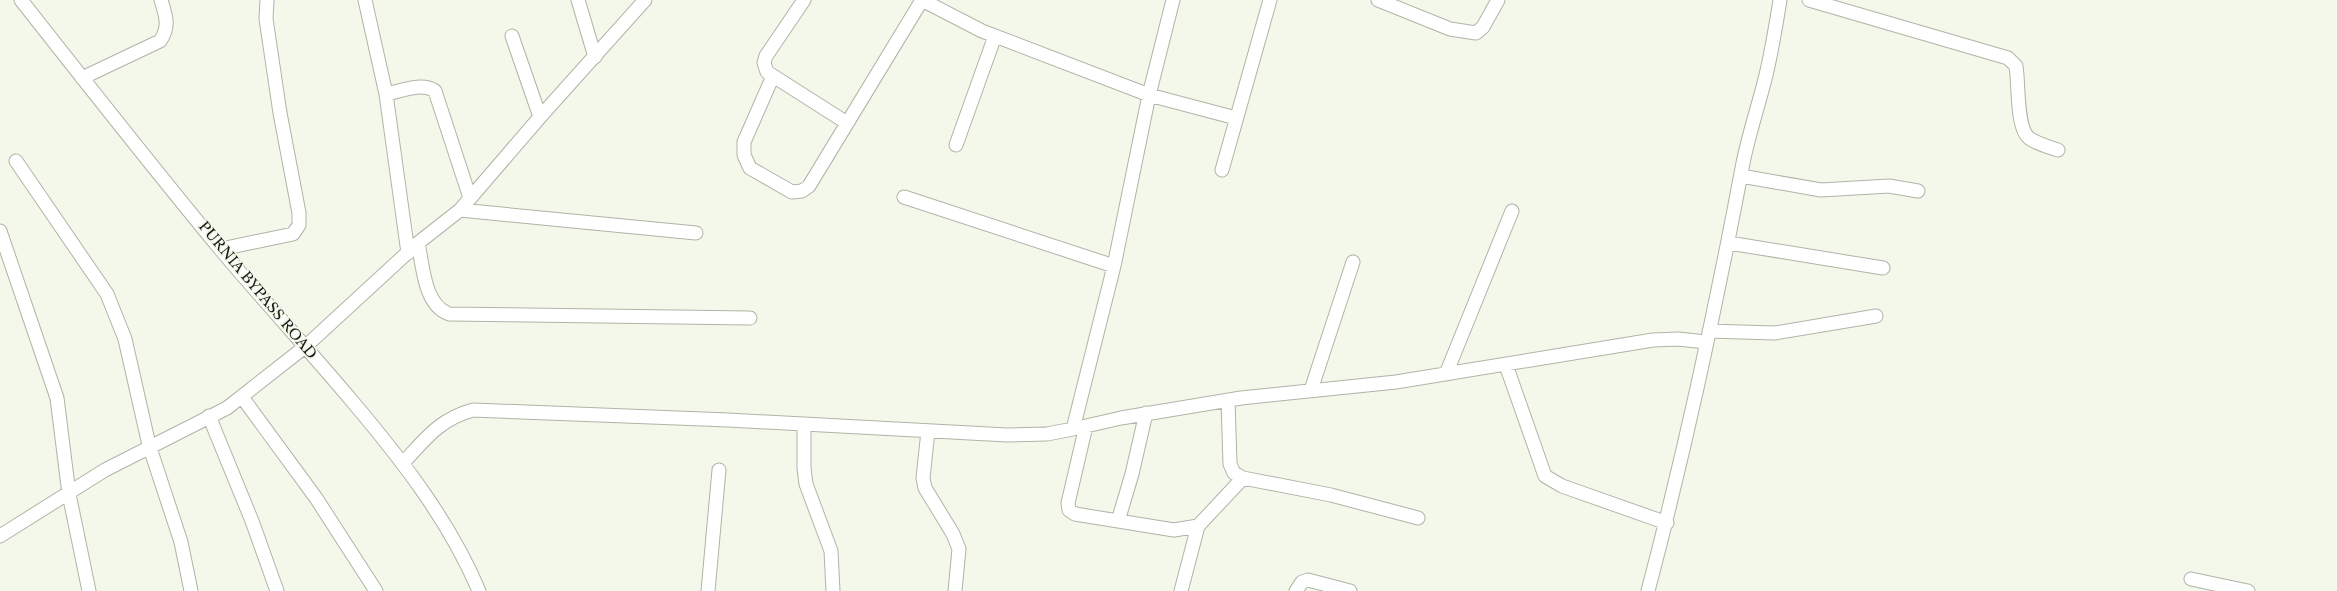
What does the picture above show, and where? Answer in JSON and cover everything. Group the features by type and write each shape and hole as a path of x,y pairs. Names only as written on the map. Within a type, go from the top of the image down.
{"street":[{"name":"PURNIA BYPASS ROAD","path":"21,0 82,78 221,249 306,346 404,462 464,559 479,591"},
{"path":"82,78 160,41 167,32 167,19 161,0"},
{"path":"221,249 293,234 299,225 299,213 280,113 266,18 267,0"},
{"path":"365,0 386,94 408,253"},
{"path":"578,0 595,58"},
{"path":"0,536 69,494 104,470 227,408 306,346 418,243 460,210 540,117 595,58 645,0"},
{"path":"804,0 766,56 764,63 767,72 847,123"},
{"path":"773,76 744,142 744,155 750,168 761,176 792,192 802,191 809,186 922,0 995,36 1149,95 1236,118"},
{"path":"1173,0 1149,95 1080,428 1068,503 1069,510 1075,514 1174,530 1198,526"},
{"path":"1222,170 1270,0"},
{"path":"1378,0 1450,29 1476,33 1483,27 1498,0"},
{"path":"1648,591 1667,523 1729,243 1741,176 1772,51 1780,0"},
{"path":"1809,0 2008,58 2016,66 2021,118 2026,134 2030,139 2058,150"},
{"path":"512,36 540,117"},
{"path":"956,145 995,36"},
{"path":"386,94 428,86 435,91 470,198"},
{"path":"16,161 107,294 117,316 125,339 149,446 181,542 191,591"},
{"path":"1741,176 1821,190 1889,186 1918,191"},
{"path":"904,197 1114,266"},
{"path":"460,210 696,233"},
{"path":"1446,374 1512,211"},
{"path":"0,231 57,398 69,494 89,591"},
{"path":"418,243 426,279 434,303 440,311 448,314 750,318"},
{"path":"1729,243 1882,268"},
{"path":"1311,390 1353,262"},
{"path":"404,462 429,435 453,415 473,410 804,424 1007,435 1047,434 1146,413 1228,400 1396,382 1653,340 1775,333 1876,316"},
{"path":"1506,365 1545,476 1562,486 1667,523"},
{"path":"242,397 316,498 376,591"},
{"path":"1228,400 1230,464 1234,473 1243,478 1331,495 1418,518"},
{"path":"1118,521 1132,474 1146,413"},
{"path":"210,416 252,521 277,591"},
{"path":"804,424 804,474 806,484 831,551 833,591"},
{"path":"928,431 923,478 925,488 953,534 958,549 955,591"},
{"path":"708,591 719,470"},
{"path":"1181,591 1198,526 1243,478"},
{"path":"2191,579 2248,591"},
{"path":"1296,591 1302,582 1308,580 1350,591"}]}
